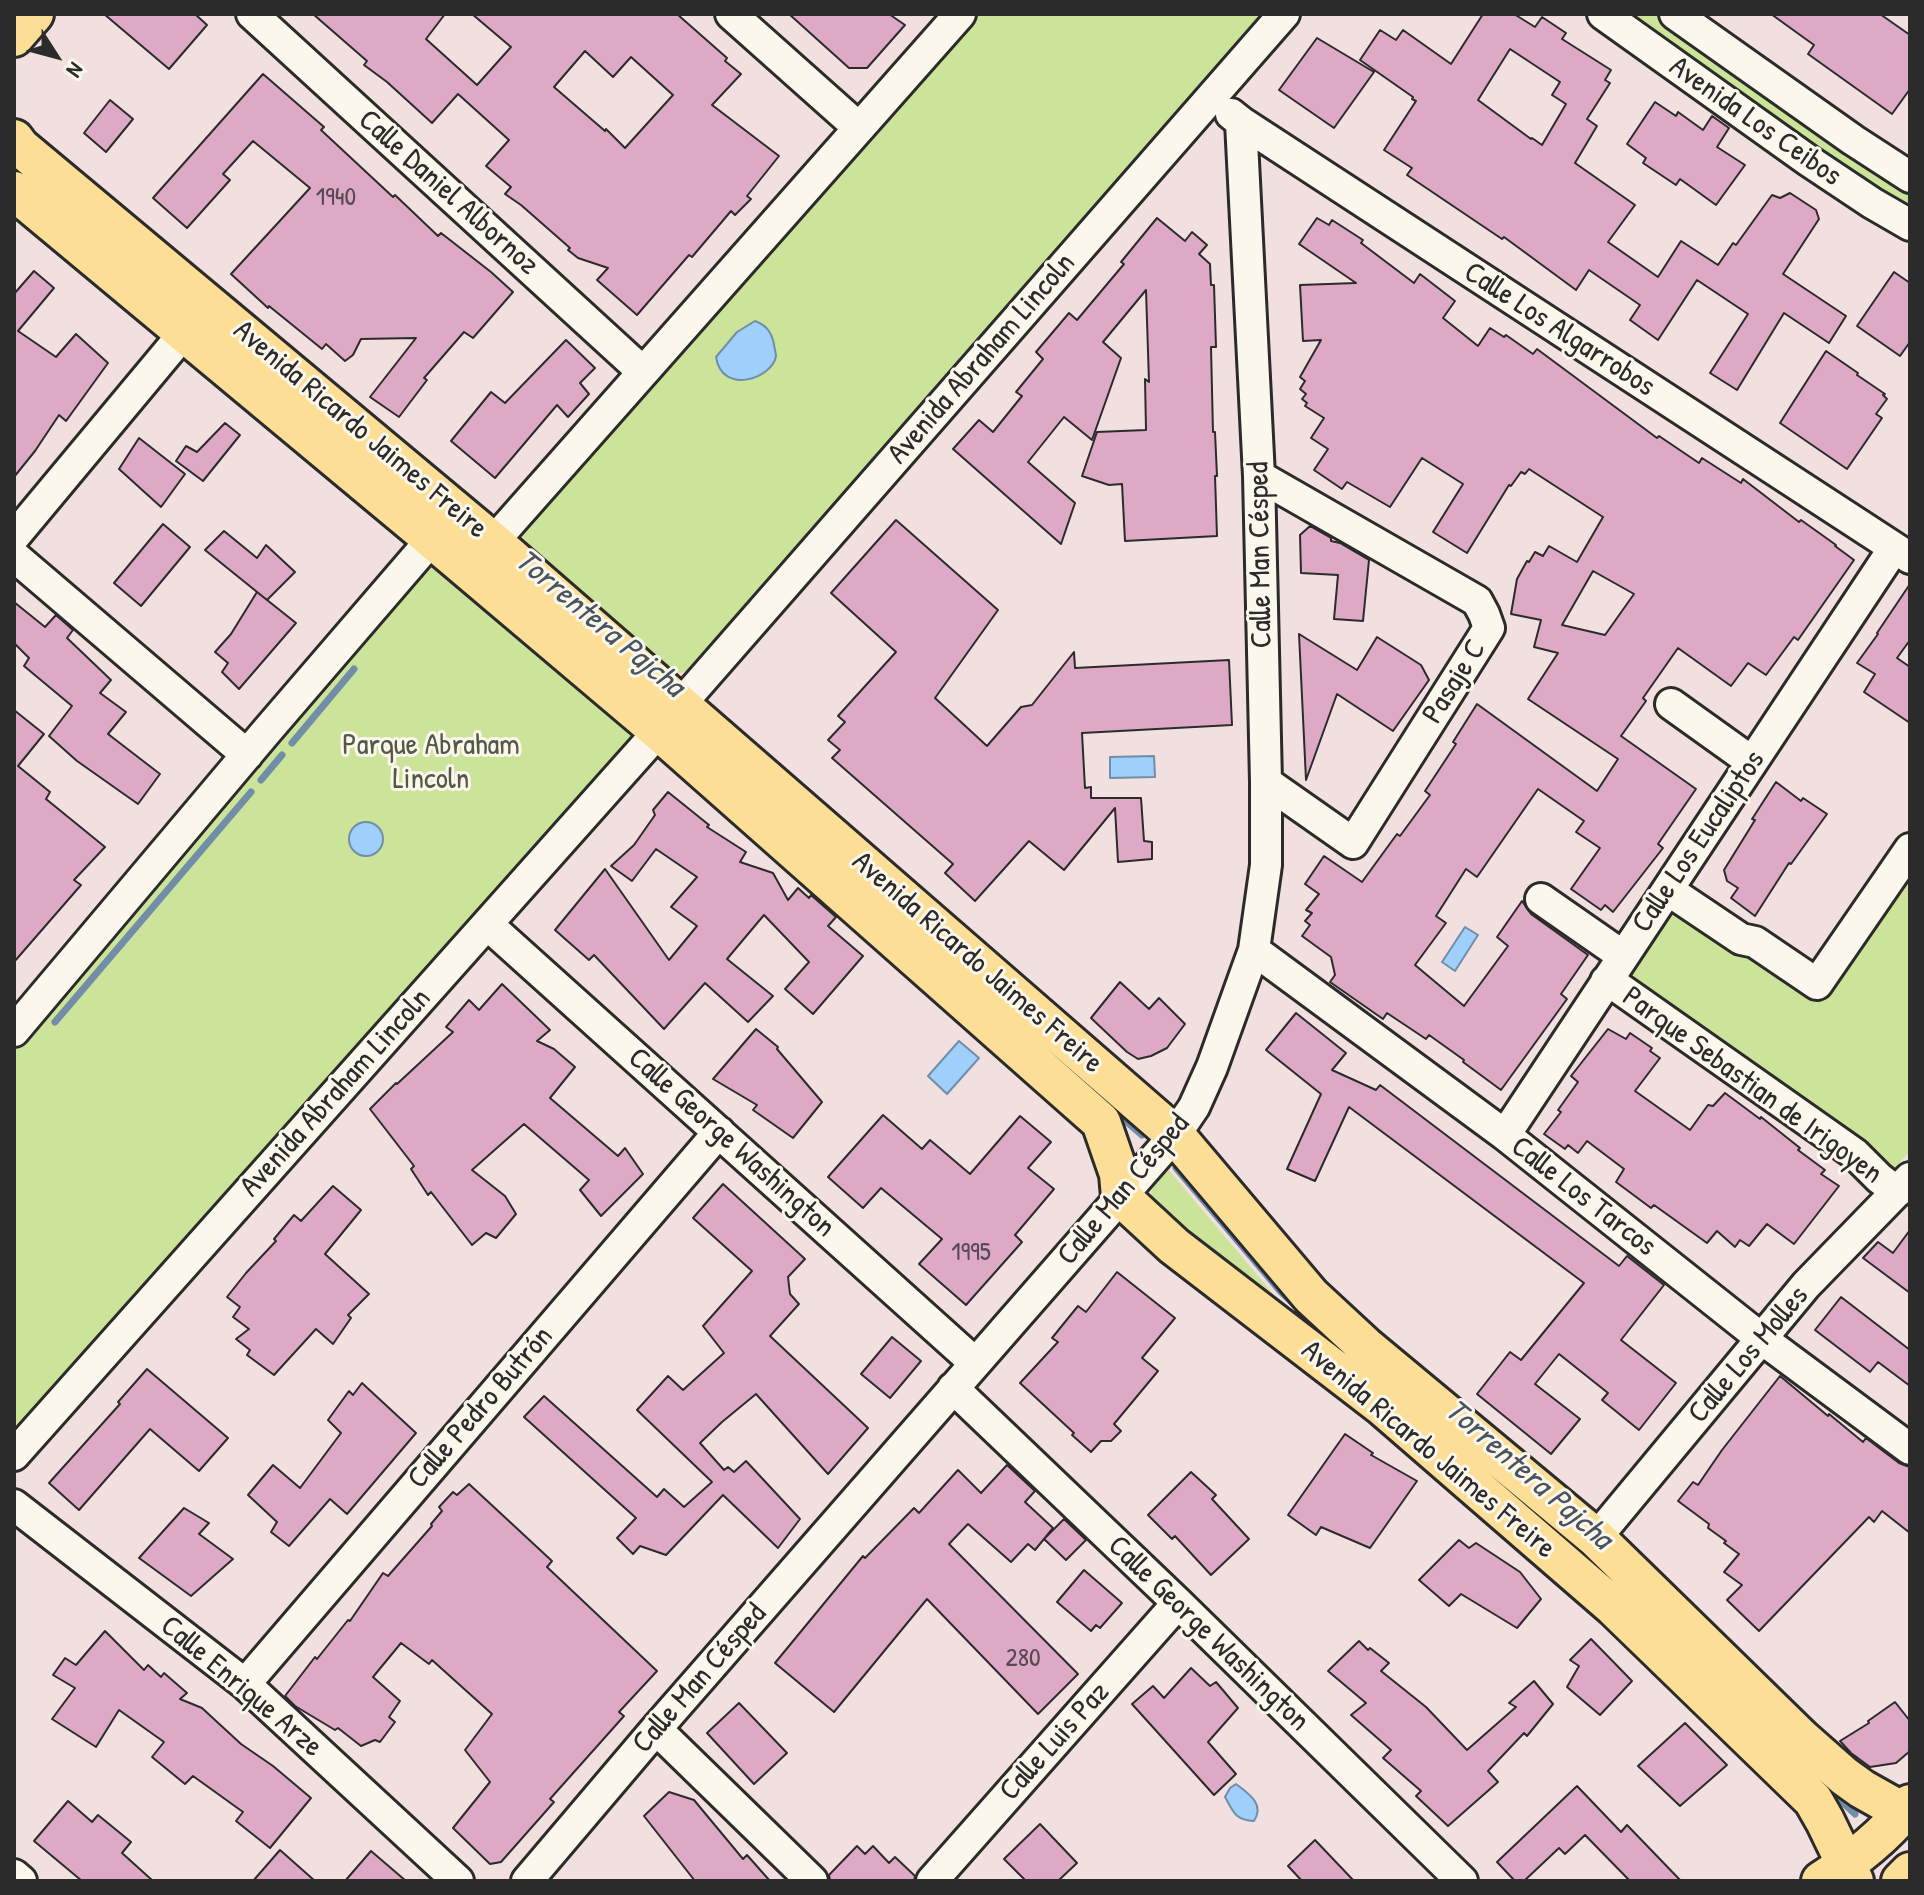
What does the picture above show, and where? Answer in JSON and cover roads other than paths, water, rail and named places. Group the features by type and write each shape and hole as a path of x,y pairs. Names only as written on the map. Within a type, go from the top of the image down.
{"main road":[{"path":"14,37 34,14"},
{"name":"Avenida Ricardo Jaimes Freire","path":"14,139 493,542 670,718 1101,1122 1119,1174 1121,1197 1174,1246 1382,1406 1614,1607 1813,1800 1825,1821 1840,1876"},
{"name":"Avenida Ricardo Jaimes Freire","path":"14,191 432,539 670,718 1175,1135 1311,1296 1365,1346 1596,1538 1844,1776 1862,1789 1908,1811"},
{"path":"1840,1876 1908,1811"},
{"path":"1901,1881 1910,1872"}],"street":[{"name":"Calle Daniel Albornoz","path":"252,14 643,372"},
{"path":"731,14 859,128"},
{"path":"493,542 960,14"},
{"name":"Avenida Abraham Lincoln","path":"14,1455 670,718 1284,14"},
{"name":"Avenida Los Ceibos","path":"1603,14 1809,161 1910,225"},
{"name":"Avenida Los Ceibos","path":"1675,14 1910,177"},
{"name":"Calle Los Algarrobos","path":"1211,97 1241,122 1902,553"},
{"name":"Calle Man Césped","path":"527,1881 1175,1135 1194,1107 1212,1067 1254,950 1266,865 1259,476 1241,122"},
{"path":"14,537 184,333"},
{"name":"Pasaje C","path":"1259,476 1477,601 1489,628 1353,843 1266,782"},
{"path":"14,1031 432,539"},
{"name":"Calle Los Eucaliptos","path":"1505,1135 1752,762 1902,553"},
{"path":"14,556 247,755"},
{"path":"1671,704 1752,762"},
{"path":"1668,890 1741,939 1755,942 1817,984 1910,849"},
{"path":"1541,899 1623,956"},
{"name":"Calle George Washington","path":"487,924 975,1363"},
{"name":"Calle Los Tarcos","path":"1254,950 1505,1135 1762,1339 1910,1449"},
{"name":"Parque Sebastian de Irigoyen","path":"1606,981 1904,1185"},
{"name":"Calle Pedro Butrón","path":"245,1684 719,1132"},
{"name":"Calle Los Molles","path":"1596,1538 1806,1285 1904,1185"},
{"name":"Calle George Washington","path":"953,1388 1462,1881"},
{"name":"Calle Enrique Arze","path":"14,1505 245,1684 458,1881"},
{"name":"Calle Luis Paz","path":"932,1881 1178,1603"},
{"path":"656,1729 812,1881"},
{"path":"14,1875 21,1881"}],"water":[{"path":"755,321 771,335 776,356 773,364 766,371 747,379 737,380 727,376 720,369 716,357 737,332"},
{"path":"1154,756 1155,777 1110,778 1110,757"},
{"path":"366,822 378,827 383,839 378,851 366,856 354,851 349,839 354,827"},
{"path":"1465,927 1478,935 1455,971 1442,962"},
{"path":"959,1041 979,1058 947,1094 928,1076"},
{"path":"1236,1784 1257,1804 1254,1821 1236,1815 1225,1797"}],"waterway":[{"path":"292,743 354,669"},
{"path":"261,780 282,755"},
{"path":"55,1022 251,792"},
{"name":"Torrentera Pajcha","path":"1110,1107 1142,1135"},
{"name":"Torrentera Pajcha","path":"1176,1168 1297,1307"},
{"name":"Torrentera Pajcha","path":"1542,1520 1609,1576"},
{"name":"Torrentera Pajcha","path":"1813,1774 1855,1814"}],"park label":[{"name":"Parque Abraham Lincoln","path":"431,763"}]}
